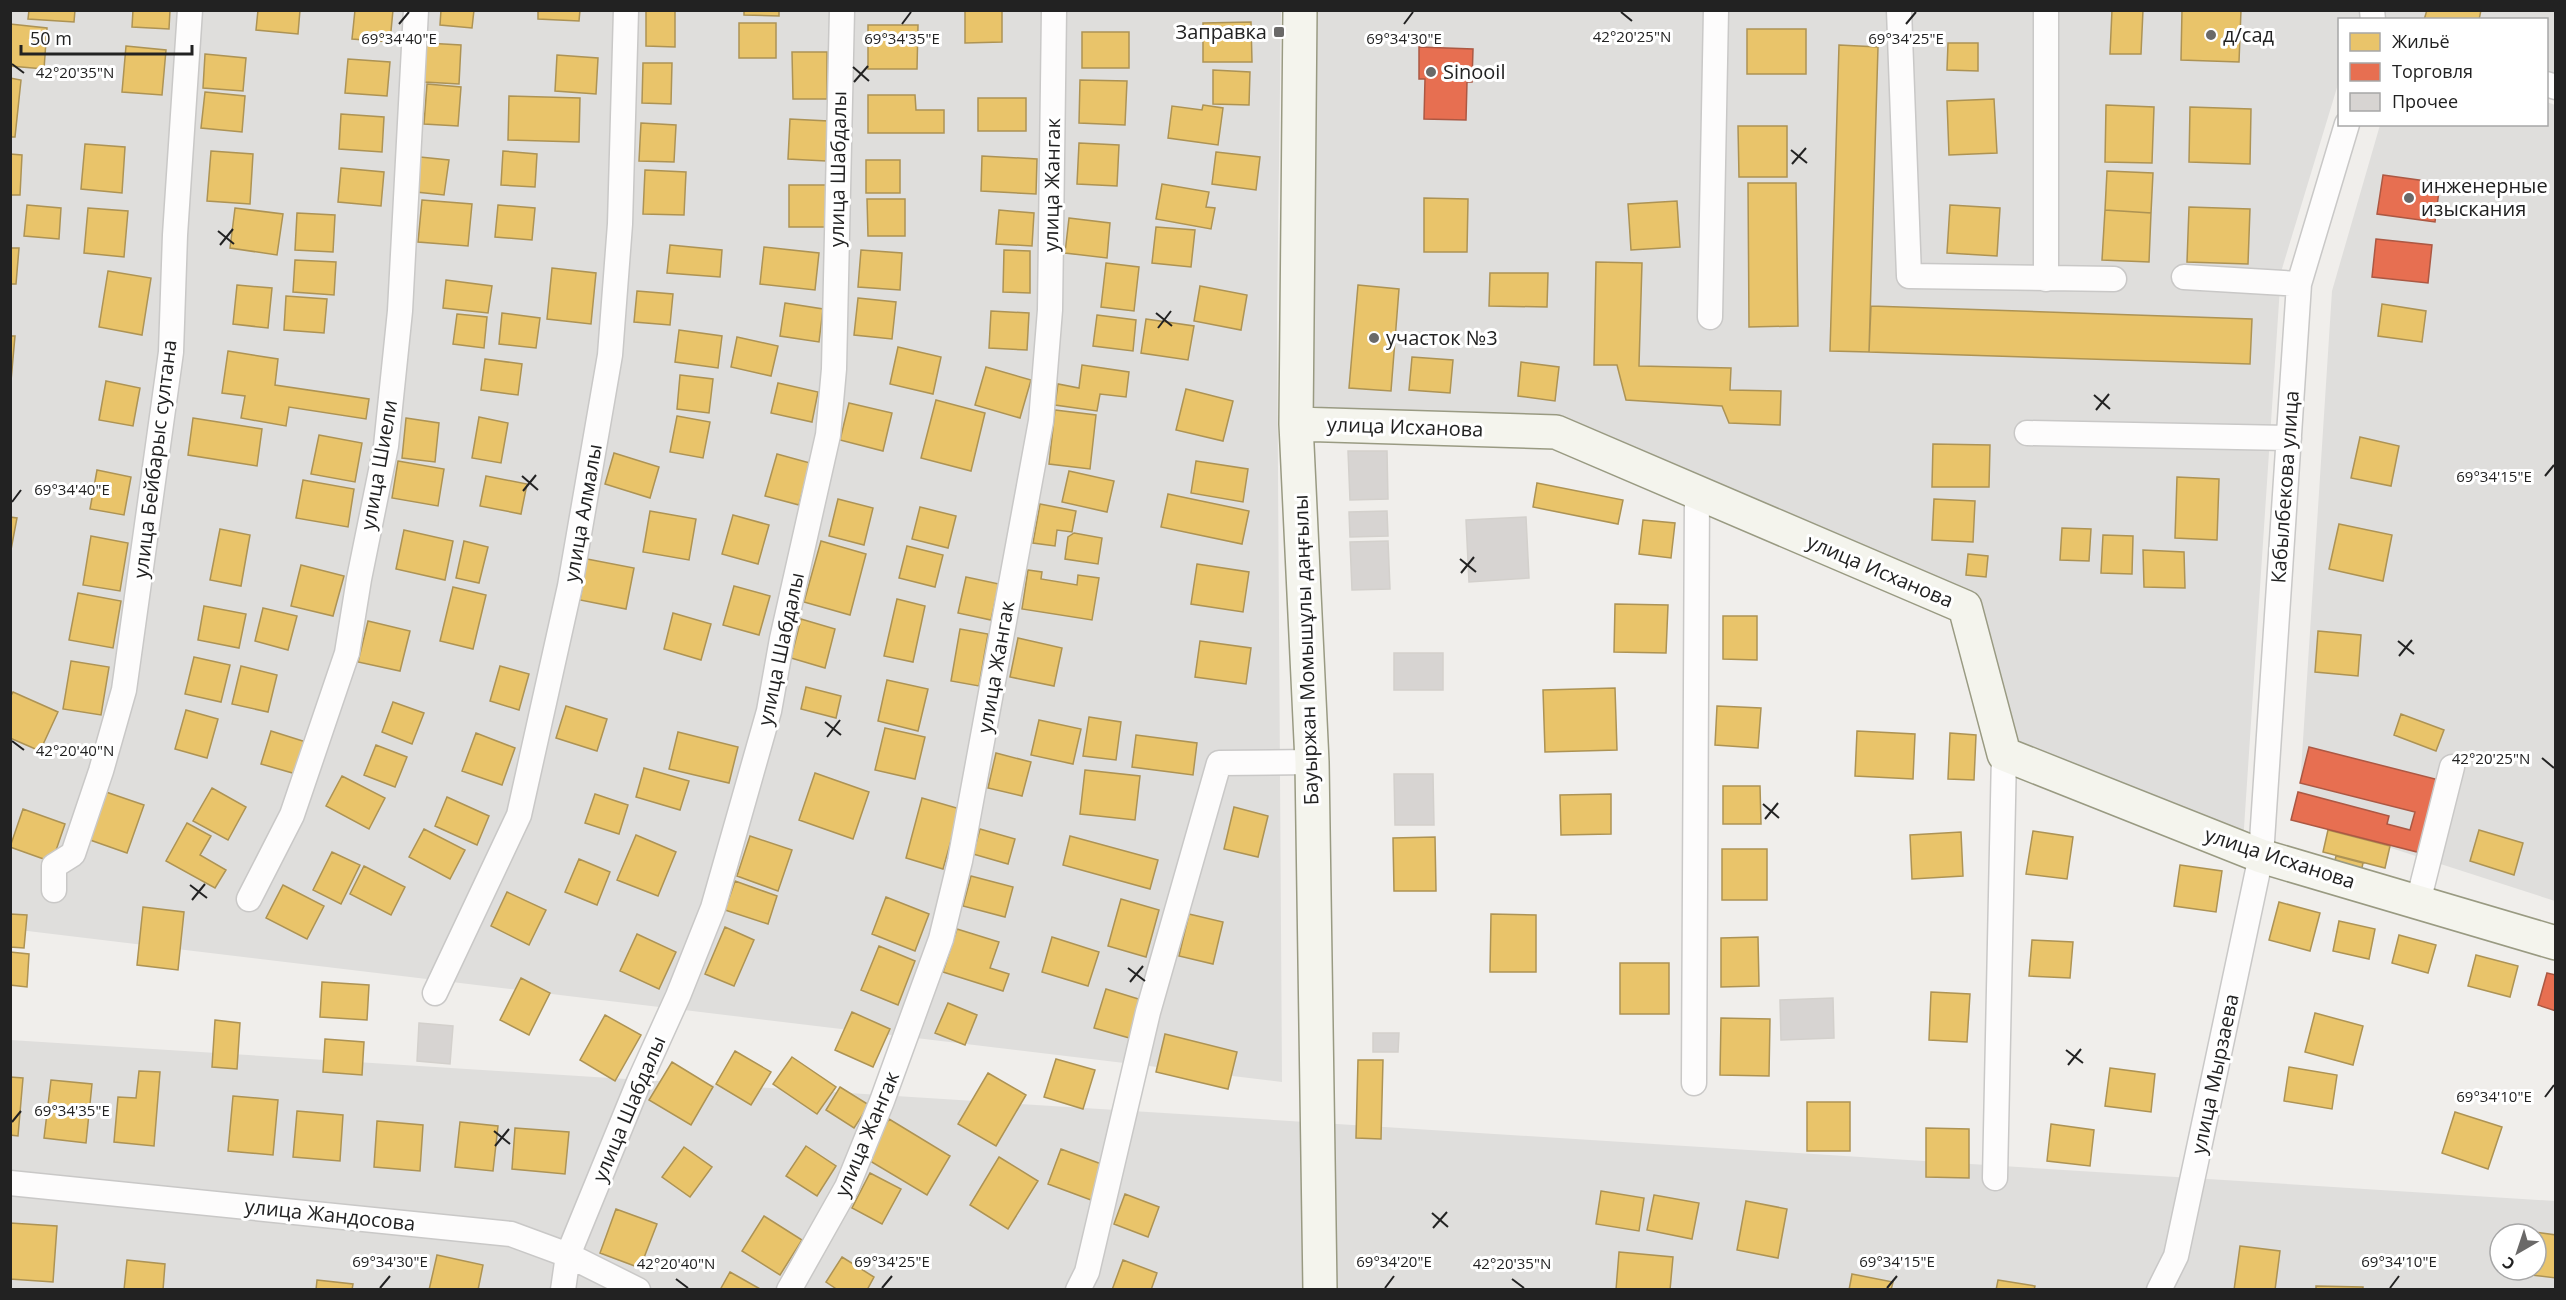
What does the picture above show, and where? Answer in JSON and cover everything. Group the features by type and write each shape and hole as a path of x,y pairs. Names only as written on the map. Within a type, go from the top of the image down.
{"main road":[{"name":"Бауыржан Момышұлы даңғылы","path":"1300,10 1296,424 1312,762 1320,1290"},
{"name":"улица Исханова","path":"1296,424 1556,432 1965,607 2004,754 2261,856 2556,943"}],"street":[{"name":"улица Бейбарыс султана","path":"54,890 54,866 72,855 101,771 124,690 171,352 175,235 190,10"},
{"name":"улица Шиели","path":"249,898 292,815 343,663 386,446 400,311 416,10"},
{"name":"улица Алмалы","path":"435,993 519,814 570,586 610,355 620,224 626,10"},
{"name":"улица Шабдалы","path":"563,1290 568,1255 713,908 769,711 782,639 829,424 834,369 842,10"},
{"name":"улица Жангак","path":"789,1290 848,1186 882,1101 941,939 960,861 1041,421 1050,310 1054,10"},
{"path":"1710,317 1716,10"},
{"path":"1899,10 1909,276 2114,279"},
{"path":"2046,10 2046,279"},
{"name":"Кабылбекова улица","path":"2261,856 2299,284 2346,126"},
{"path":"2184,278 2299,284"},
{"path":"2027,433 2289,438"},
{"path":"1694,1083 1697,492"},
{"path":"1995,1178 2004,754"},
{"path":"1078,1290 1087,1272 1148,1012 1219,764 1312,762"},
{"path":"2418,902 2452,767"},
{"name":"улица Мырзаева","path":"2159,1290 2176,1256 2261,856"},
{"name":"улица Жандосова","path":"10,1183 511,1233 568,1255 638,1290"}],"shaded area":[{"path":"11,11 1281,11 1277,317 1282,1082 11,929"},
{"path":"1300,11 2555,11 2555,74 2548,72 2548,18 2338,18 2338,84 2281,272 2243,843 2004,754 1964,606 1556,432 1297,424"},
{"path":"2548,102 2555,105 2555,901 2298,818 2332,291 2380,126 2548,126"},
{"path":"10,1040 2555,1201 2555,1289 11,1289"}],"building: Жильё":[{"path":"29,10 75,10 74,22 28,19"},
{"path":"133,10 170,10 169,29 132,27"},
{"path":"258,10 300,10 298,34 256,30"},
{"path":"355,10 393,10 390,42 352,39"},
{"path":"441,10 474,10 472,28 440,25"},
{"path":"538,10 580,10 579,21 538,19"},
{"path":"646,10 675,10 675,47 646,46"},
{"path":"744,10 779,10 779,16 744,15"},
{"path":"965,10 1002,10 1002,42 965,43"},
{"path":"2112,10 2143,10 2141,54 2110,54"},
{"name":"д/сад","path":"2182,10 2241,10 2239,62 2181,60"},
{"path":"2427,10 2481,10 2479,18 2425,18"},
{"path":"1251,22 1252,62 1203,62 1203,23"},
{"path":"739,23 776,23 776,58 739,58"},
{"path":"10,24 47,28 44,69 10,66"},
{"path":"868,25 918,25 917,69 868,69"},
{"path":"1747,29 1806,29 1806,74 1747,74"},
{"path":"1082,32 1129,32 1129,68 1082,68"},
{"path":"426,43 461,45 459,84 424,82"},
{"path":"1948,43 1978,43 1978,71 1947,70"},
{"path":"1839,45 1878,47 1869,352 1830,351"},
{"path":"126,46 166,50 162,95 122,92"},
{"path":"792,52 827,52 827,99 793,99"},
{"path":"205,54 246,58 243,91 203,88"},
{"path":"557,55 598,58 596,94 555,91"},
{"path":"348,59 390,62 387,96 345,93"},
{"path":"643,63 672,63 671,104 642,103"},
{"path":"1213,70 1250,72 1249,105 1213,104"},
{"path":"10,78 21,80 15,137 10,137"},
{"path":"1080,80 1127,81 1125,125 1079,123"},
{"path":"427,84 461,87 458,126 424,124"},
{"path":"205,92 245,96 242,132 201,128"},
{"path":"868,95 915,95 916,110 944,110 944,133 868,133"},
{"path":"509,96 580,98 579,142 508,140"},
{"path":"978,98 1026,98 1026,131 978,131"},
{"path":"1994,99 1997,153 1949,155 1947,101"},
{"path":"1203,105 1223,108 1218,145 1168,138 1172,106 1202,110"},
{"path":"2106,105 2154,107 2152,163 2105,162"},
{"path":"2190,107 2251,109 2250,164 2189,162"},
{"path":"341,114 384,117 382,152 339,149"},
{"path":"790,119 828,121 826,161 788,159"},
{"path":"641,123 676,125 674,162 639,161"},
{"path":"1738,126 1787,126 1787,177 1739,177"},
{"path":"1079,143 1119,145 1117,186 1077,184"},
{"path":"85,144 125,147 122,193 81,189"},
{"path":"211,151 253,154 250,204 207,201"},
{"path":"503,151 537,154 535,187 501,185"},
{"path":"1216,152 1260,157 1256,190 1212,184"},
{"path":"10,154 22,155 20,195 10,195"},
{"path":"982,156 1037,159 1036,194 981,191"},
{"path":"420,157 449,160 444,195 416,192"},
{"path":"866,160 900,160 900,193 866,193"},
{"path":"341,168 384,172 381,206 338,202"},
{"path":"645,170 686,172 684,215 643,214"},
{"path":"2107,171 2153,173 2151,213 2105,210"},
{"path":"1748,183 1796,183 1798,326 1749,327"},
{"path":"1162,184 1209,192 1206,207 1215,208 1211,229 1156,219"},
{"path":"789,185 826,185 825,227 789,227"},
{"path":"1424,198 1468,199 1467,252 1424,252"},
{"path":"867,199 905,199 905,236 868,236"},
{"path":"422,200 472,204 468,246 418,242"},
{"path":"1677,201 1680,247 1631,250 1628,204"},
{"path":"27,205 61,208 59,239 24,236"},
{"path":"498,205 535,208 532,240 495,237"},
{"path":"1950,205 2000,208 1997,256 1947,253"},
{"path":"2189,207 2250,209 2248,264 2187,262"},
{"path":"88,208 128,211 124,257 84,253"},
{"path":"235,208 283,214 277,255 230,248"},
{"path":"999,210 1034,213 1032,246 996,244"},
{"path":"2105,210 2151,213 2149,262 2102,260"},
{"path":"297,213 335,215 333,252 295,250"},
{"path":"1069,218 1110,223 1107,258 1065,253"},
{"path":"1156,227 1195,230 1191,267 1152,263"},
{"path":"670,245 722,250 720,277 667,273"},
{"path":"764,247 819,253 815,290 760,284"},
{"path":"10,248 19,248 16,284 10,284"},
{"path":"861,250 902,253 900,290 858,287"},
{"path":"1004,250 1030,251 1030,293 1003,292"},
{"path":"295,260 336,262 334,295 293,292"},
{"path":"1596,262 1642,263 1639,366 1731,368 1730,390 1781,391 1780,425 1729,423 1722,406 1626,400 1617,365 1594,365"},
{"path":"1106,263 1139,267 1134,311 1101,307"},
{"path":"552,268 596,273 591,324 547,319"},
{"path":"108,271 151,278 142,335 99,327"},
{"path":"1490,273 1548,273 1547,307 1489,306"},
{"path":"446,280 492,286 488,313 443,308"},
{"path":"237,285 272,288 268,328 233,324"},
{"name":"участок №3","path":"1358,285 1399,289 1391,391 1349,388"},
{"path":"1200,286 1247,295 1241,330 1194,321"},
{"path":"637,291 673,294 670,325 634,322"},
{"path":"286,296 327,299 324,333 284,330"},
{"path":"858,298 896,302 892,339 854,335"},
{"path":"785,303 823,309 819,342 780,336"},
{"path":"2382,304 2426,311 2422,342 2378,336"},
{"path":"1871,306 2252,319 2250,364 1869,352"},
{"path":"991,311 1029,313 1027,350 989,348"},
{"path":"502,313 540,318 536,348 499,344"},
{"path":"457,314 487,317 484,348 453,344"},
{"path":"1097,315 1136,320 1133,351 1093,346"},
{"path":"1146,319 1194,326 1188,360 1141,353"},
{"path":"679,330 722,336 718,368 675,362"},
{"path":"10,336 15,336 11,381 10,381"},
{"path":"737,337 778,346 771,376 731,367"},
{"path":"898,347 941,357 933,394 890,384"},
{"path":"228,351 278,359 275,385 369,399 366,419 289,407 286,426 241,418 245,396 222,393"},
{"name":"участок №3","path":"1412,357 1453,360 1450,393 1409,390"},
{"path":"485,359 522,364 518,395 481,390"},
{"name":"участок №3","path":"1521,362 1559,367 1555,401 1518,396"},
{"path":"1082,365 1129,372 1126,397 1100,394 1097,411 1055,405 1058,384 1079,388"},
{"path":"986,367 1031,380 1020,418 975,405"},
{"path":"680,375 713,379 709,413 677,409"},
{"path":"106,381 140,388 133,426 99,420"},
{"path":"778,383 818,392 812,422 771,413"},
{"path":"1186,389 1233,401 1223,441 1176,430"},
{"path":"936,400 985,413 971,471 921,458"},
{"path":"849,403 892,413 883,451 840,440"},
{"path":"1055,410 1096,415 1090,469 1049,464"},
{"path":"677,416 710,422 703,458 670,452"},
{"path":"479,417 508,423 501,463 472,458"},
{"path":"193,418 262,429 257,466 188,455"},
{"path":"406,418 439,423 435,462 402,458"},
{"path":"319,435 362,443 355,482 311,474"},
{"path":"2360,437 2399,446 2391,486 2351,478"},
{"path":"1933,444 1990,445 1989,487 1932,487"},
{"path":"614,453 659,467 650,498 605,484"},
{"path":"777,454 810,463 799,505 765,496"},
{"path":"398,461 444,469 438,506 392,498"},
{"path":"1196,461 1248,469 1243,502 1191,493"},
{"path":"97,470 131,477 124,515 90,509"},
{"path":"1069,471 1114,481 1107,512 1062,502"},
{"path":"486,476 527,484 521,514 480,506"},
{"path":"2177,477 2219,479 2217,540 2175,538"},
{"path":"303,480 354,489 348,527 296,518"},
{"path":"1537,483 1623,500 1618,524 1533,507"},
{"path":"1168,494 1249,511 1242,544 1161,527"},
{"path":"838,499 873,508 864,545 829,536"},
{"path":"1934,499 1975,501 1973,542 1932,540"},
{"path":"1040,504 1076,511 1072,532 1057,530 1055,546 1033,543"},
{"path":"920,507 956,516 948,548 912,539"},
{"path":"650,511 696,519 689,560 643,552"},
{"path":"733,515 769,525 758,564 722,554"},
{"path":"10,517 17,518 10,555"},
{"path":"1643,520 1675,523 1671,558 1639,554"},
{"path":"2339,524 2392,535 2383,581 2329,569"},
{"path":"2062,528 2091,529 2089,561 2060,560"},
{"path":"220,529 250,535 241,586 210,580"},
{"path":"404,530 453,541 445,580 396,569"},
{"path":"1074,533 1102,538 1098,564 1065,559 1068,537"},
{"path":"2103,535 2133,536 2132,574 2101,573"},
{"path":"91,536 128,543 120,591 83,585"},
{"path":"464,541 488,547 479,583 456,578"},
{"path":"821,541 866,554 850,615 804,602"},
{"path":"907,546 943,555 935,587 899,578"},
{"path":"2143,550 2184,552 2185,588 2144,587"},
{"path":"1968,554 1988,556 1986,577 1966,575"},
{"path":"587,559 634,568 626,609 580,600"},
{"path":"1197,564 1249,572 1243,612 1191,604"},
{"path":"301,565 344,576 333,616 291,606"},
{"path":"1028,570 1042,572 1041,579 1077,585 1078,575 1099,578 1092,620 1022,609"},
{"path":"966,577 999,584 991,620 958,613"},
{"path":"734,586 770,596 759,635 723,625"},
{"path":"453,587 486,595 473,649 440,641"},
{"path":"78,593 121,601 113,648 69,640"},
{"path":"897,599 925,606 913,662 884,656"},
{"path":"1615,604 1668,605 1666,653 1614,652"},
{"path":"204,606 246,614 239,648 198,640"},
{"path":"263,608 297,616 288,650 255,641"},
{"path":"673,613 711,624 701,660 664,649"},
{"path":"1723,616 1757,616 1757,660 1723,659"},
{"path":"801,619 835,629 825,668 791,658"},
{"path":"368,621 410,631 400,671 358,662"},
{"path":"960,629 988,634 979,686 951,681"},
{"path":"2318,631 2361,635 2358,676 2315,672"},
{"path":"1018,638 1062,648 1054,686 1010,677"},
{"path":"1200,641 1251,648 1246,684 1195,677"},
{"path":"194,657 230,665 221,702 185,694"},
{"path":"71,661 109,667 101,715 63,709"},
{"path":"241,666 277,675 268,712 232,704"},
{"path":"500,666 529,674 519,710 490,701"},
{"path":"887,680 928,689 918,731 878,721"},
{"path":"806,687 841,696 836,718 801,709"},
{"path":"1615,688 1617,750 1545,752 1543,690"},
{"path":"13,692 58,712 40,751 10,738 10,697"},
{"path":"393,702 424,713 412,744 382,732"},
{"path":"566,706 607,719 597,751 556,738"},
{"path":"1717,706 1761,708 1758,748 1715,745"},
{"path":"186,710 218,719 207,758 175,749"},
{"path":"2401,714 2444,730 2436,751 2394,735"},
{"path":"1089,717 1121,722 1116,760 1083,756"},
{"path":"1039,720 1081,729 1073,764 1031,755"},
{"path":"885,728 925,737 915,779 875,770"},
{"path":"271,731 306,742 296,774 261,764"},
{"path":"1857,731 1915,734 1913,779 1855,776"},
{"path":"678,732 738,747 729,783 669,769"},
{"path":"476,733 515,748 502,785 462,771"},
{"path":"1950,733 1976,735 1974,780 1948,779"},
{"path":"1136,735 1197,743 1193,775 1132,767"},
{"path":"376,745 407,757 395,787 364,775"},
{"path":"996,753 1031,762 1022,796 988,788"},
{"path":"644,768 689,781 680,810 636,797"},
{"path":"1085,770 1140,776 1135,820 1080,814"},
{"path":"815,773 869,792 853,839 799,820"},
{"path":"342,776 385,798 369,829 326,806"},
{"path":"1723,786 1760,786 1761,824 1723,824"},
{"path":"212,788 246,807 228,840 193,821"},
{"path":"106,792 144,805 127,853 90,840"},
{"path":"595,794 628,805 619,834 585,823"},
{"path":"1611,794 1611,834 1561,835 1560,795"},
{"path":"447,797 489,816 477,845 435,826"},
{"path":"922,798 960,809 943,869 906,858"},
{"path":"1234,807 1268,816 1258,857 1224,849"},
{"path":"23,809 65,824 52,862 10,847"},
{"path":"187,823 211,836 200,855 226,870 215,888 166,861"},
{"path":"424,829 465,850 450,879 409,857"},
{"path":"980,829 1015,839 1008,864 973,854"},
{"path":"2328,830 2390,846 2385,868 2323,852"},
{"path":"2479,830 2523,843 2514,875 2470,861"},
{"path":"2033,831 2073,837 2067,879 2026,874"},
{"path":"1961,832 1963,876 1912,879 1910,835"},
{"path":"636,835 676,852 658,896 617,880"},
{"path":"750,836 792,850 778,891 737,876"},
{"path":"1070,836 1158,860 1150,889 1063,865"},
{"path":"1435,837 1436,891 1394,891 1393,838"},
{"path":"1722,849 1767,849 1767,900 1722,900"},
{"path":"332,852 360,865 341,904 313,890"},
{"path":"2336,856 2363,863 2359,881 2332,874"},
{"path":"579,859 610,872 597,905 565,892"},
{"path":"2180,865 2222,871 2216,912 2174,906"},
{"path":"364,866 405,887 391,915 350,894"},
{"path":"971,876 1013,887 1005,917 963,906"},
{"path":"735,881 777,896 768,924 725,910"},
{"path":"283,885 324,906 307,939 266,918"},
{"path":"507,892 546,910 529,945 491,926"},
{"path":"886,897 929,914 915,951 872,934"},
{"path":"1121,899 1159,910 1146,957 1108,946"},
{"path":"2279,902 2320,913 2310,951 2269,940"},
{"path":"143,907 184,912 178,970 137,965"},
{"path":"10,914 27,915 24,948 10,947"},
{"path":"1189,914 1223,922 1213,964 1179,956"},
{"path":"1491,914 1536,915 1536,972 1490,972"},
{"path":"2339,921 2375,929 2369,959 2333,951"},
{"path":"725,927 754,940 734,986 705,974"},
{"path":"957,929 999,942 990,968 1009,974 1003,991 943,972"},
{"path":"637,934 676,952 659,989 620,971"},
{"path":"2399,935 2436,945 2428,973 2392,963"},
{"path":"1052,937 1099,952 1088,986 1042,972"},
{"path":"1758,937 1759,986 1721,987 1721,938"},
{"path":"2032,940 2073,942 2070,978 2029,976"},
{"path":"879,946 915,961 898,1005 861,990"},
{"path":"10,952 29,954 27,987 10,985"},
{"path":"2476,955 2518,966 2510,997 2468,986"},
{"path":"1620,963 1669,963 1669,1014 1620,1014"},
{"path":"521,978 550,993 529,1035 500,1020"},
{"path":"322,982 369,985 367,1020 320,1017"},
{"path":"1106,989 1145,1001 1133,1039 1094,1028"},
{"path":"1931,992 1970,994 1967,1042 1929,1040"},
{"path":"948,1003 977,1015 965,1045 935,1033"},
{"path":"852,1012 890,1029 873,1067 835,1050"},
{"path":"2315,1013 2363,1026 2353,1065 2305,1052"},
{"path":"605,1015 641,1035 615,1081 580,1060"},
{"path":"1721,1018 1770,1019 1769,1076 1720,1075"},
{"path":"215,1020 240,1023 237,1069 212,1067"},
{"path":"1165,1034 1237,1052 1228,1089 1156,1072"},
{"path":"325,1039 364,1042 362,1075 323,1072"},
{"path":"735,1051 771,1072 751,1105 716,1084"},
{"path":"792,1057 836,1087 817,1114 773,1084"},
{"path":"1056,1059 1095,1070 1083,1109 1044,1097"},
{"path":"1358,1060 1383,1060 1381,1139 1356,1138"},
{"path":"672,1062 713,1087 691,1125 649,1100"},
{"path":"2289,1067 2337,1075 2332,1109 2284,1101"},
{"path":"2110,1068 2155,1074 2151,1112 2105,1106"},
{"path":"139,1071 160,1072 154,1146 114,1142 118,1097 136,1098"},
{"path":"988,1073 1026,1095 996,1146 958,1124"},
{"path":"10,1077 23,1078 18,1136 10,1135"},
{"path":"51,1080 92,1084 86,1143 44,1138"},
{"path":"840,1087 869,1105 854,1128 826,1110"},
{"path":"233,1096 278,1100 273,1155 228,1151"},
{"path":"1807,1102 1850,1102 1850,1151 1807,1151"},
{"path":"297,1111 343,1115 340,1161 293,1157"},
{"path":"2455,1112 2502,1127 2488,1169 2442,1153"},
{"path":"889,1119 950,1156 927,1195 865,1158"},
{"path":"377,1121 423,1125 420,1171 374,1167"},
{"path":"460,1122 498,1126 493,1171 455,1167"},
{"path":"2051,1124 2094,1130 2090,1166 2047,1161"},
{"path":"515,1128 569,1132 565,1174 512,1169"},
{"path":"1926,1128 1969,1129 1969,1178 1926,1177"},
{"path":"806,1146 836,1166 817,1196 786,1176"},
{"path":"684,1147 712,1167 690,1197 662,1177"},
{"path":"1061,1149 1104,1165 1091,1200 1048,1184"},
{"path":"999,1157 1038,1181 1008,1229 970,1205"},
{"path":"870,1173 901,1189 882,1224 852,1208"},
{"path":"1601,1191 1644,1198 1639,1231 1596,1224"},
{"path":"1125,1194 1159,1207 1148,1237 1114,1224"},
{"path":"1654,1195 1699,1203 1692,1239 1647,1230"},
{"path":"1746,1201 1787,1209 1778,1258 1737,1250"},
{"path":"616,1209 657,1224 640,1268 600,1253"},
{"path":"764,1216 802,1240 780,1275 742,1251"},
{"path":"10,1223 57,1226 53,1282 10,1279"},
{"path":"2548,1234 2556,1235 2556,1278 2548,1277"},
{"path":"2240,1246 2280,1251 2275,1290 2234,1290"},
{"path":"1619,1252 1673,1257 1670,1290 1616,1290"},
{"path":"437,1255 483,1265 478,1290 429,1290"},
{"path":"842,1257 874,1277 867,1290 838,1290 826,1282"},
{"path":"127,1260 165,1264 163,1290 124,1290"},
{"path":"1123,1260 1157,1273 1151,1290 1112,1290"},
{"path":"730,1272 762,1290 720,1290"},
{"path":"1852,1274 1893,1282 1891,1290 1849,1290"},
{"path":"317,1280 353,1284 352,1290 316,1290"},
{"path":"1998,1280 2035,1286 2034,1290 1996,1290"},
{"path":"2316,1286 2363,1287 2363,1290 2316,1290"}],"building: Торговля":[{"path":"1419,47 1473,49 1472,82 1467,82 1466,120 1424,119 1425,79 1419,79"},
{"name":"инженерные изыскания","path":"2383,175 2440,183 2435,222 2377,214"},
{"path":"2376,239 2432,245 2428,283 2372,277"},
{"path":"2309,747 2439,780 2421,853 2291,820 2298,792 2389,816 2387,824 2410,830 2415,812 2300,783"},
{"path":"2547,973 2556,975 2556,1011 2538,1005"}],"building: Прочее":[{"path":"1348,451 1387,451 1388,499 1350,500"},
{"path":"1387,511 1388,536 1350,537 1349,512"},
{"path":"1526,517 1529,578 1469,582 1466,520"},
{"path":"1388,541 1390,589 1352,590 1350,542"},
{"path":"1394,653 1443,653 1443,690 1394,690"},
{"path":"1394,774 1433,774 1434,825 1395,825"},
{"path":"1833,998 1834,1038 1781,1040 1780,1000"},
{"path":"419,1023 453,1026 450,1064 417,1061"},
{"path":"1373,1033 1399,1033 1398,1052 1373,1052"}],"place":[{"name":"Заправка","path":"1279,32"},
{"name":"д/сад","path":"2211,35"},
{"name":"Sinooil","path":"1431,72"},
{"name":"инженерные изыскания","path":"2409,198"},
{"name":"участок №3","path":"1374,338"}]}
